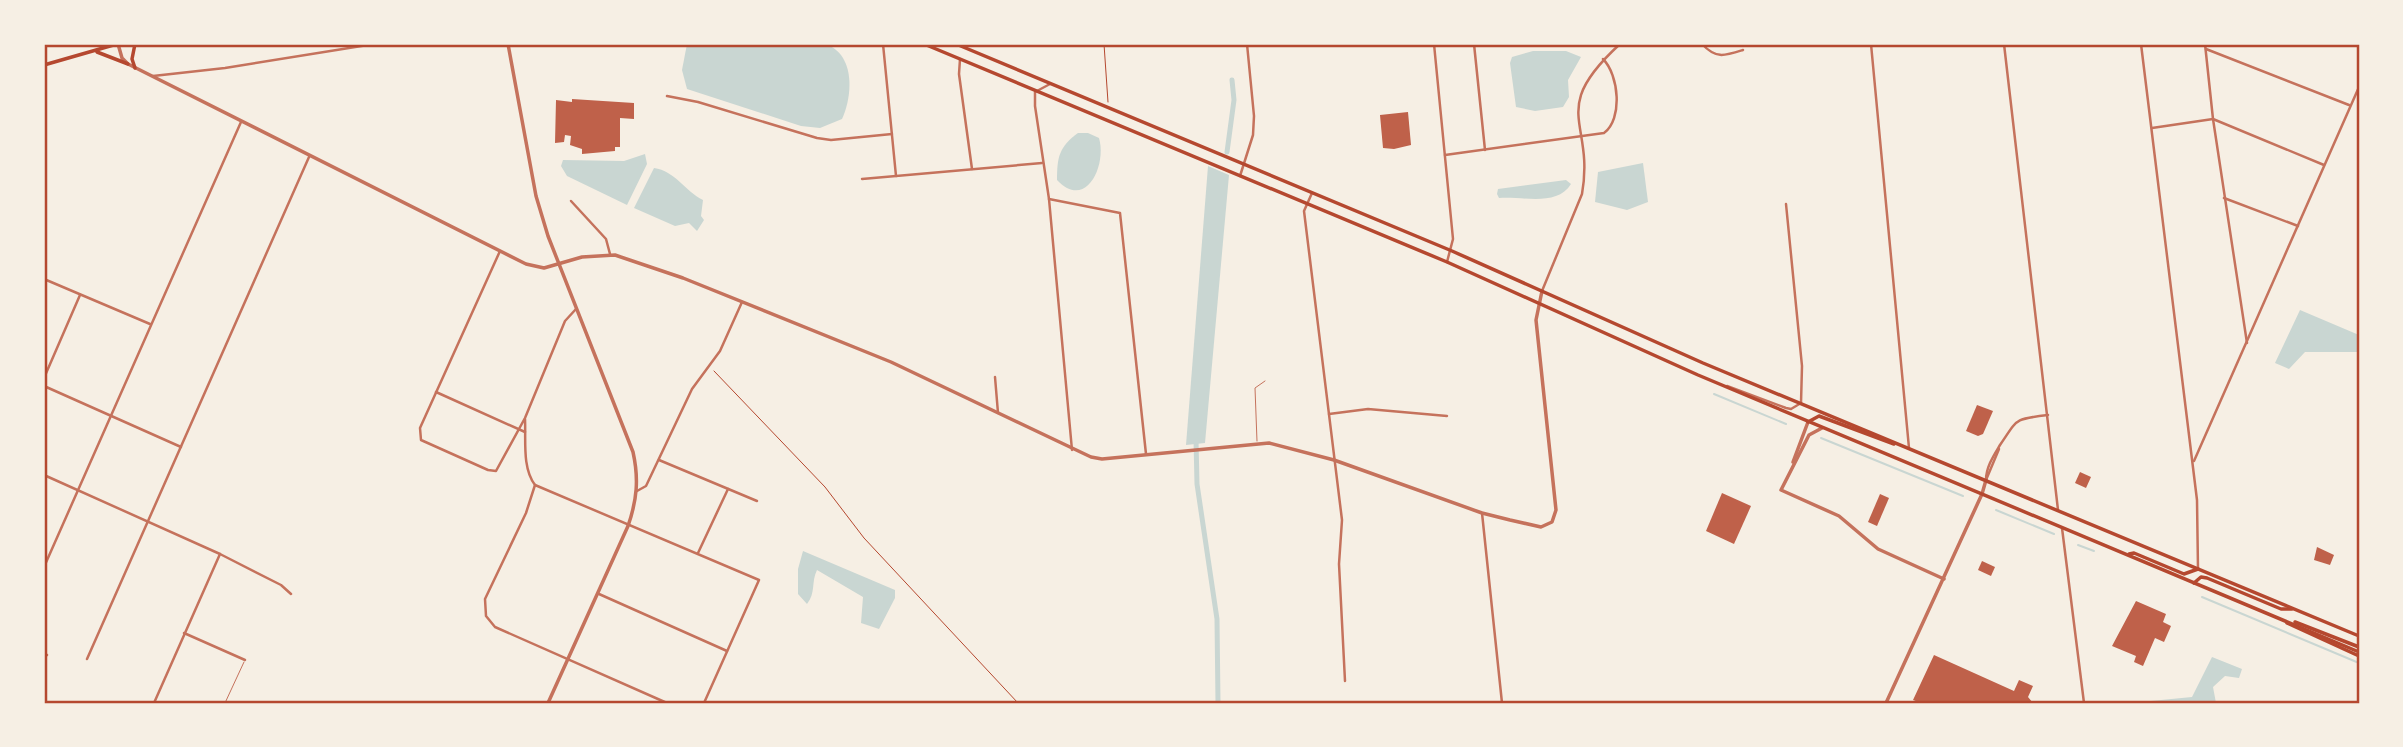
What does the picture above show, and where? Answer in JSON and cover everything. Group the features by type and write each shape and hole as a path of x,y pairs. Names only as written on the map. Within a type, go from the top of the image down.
{"main road":[{"path":"44,65 118,44"},
{"path":"135,44 132,59 135,68"},
{"path":"924,44 1447,262 1702,377 2359,652"},
{"path":"956,44 1452,251 1801,403 2359,636"},
{"path":"95,51 128,64"},
{"path":"1105,119 1109,108"},
{"path":"1808,422 1819,416 1878,441 1903,446"},
{"path":"2127,555 2134,553 2185,574 2198,569"},
{"path":"2194,583 2201,577 2207,578 2281,609 2294,609"}],"street":[{"path":"118,44 122,58 135,68 309,157 535,267 610,254 683,278 891,362 1072,450 1102,459 1269,443 1334,460 1482,513 1541,527 1552,522 1555,516 1535,320 1537,302 1582,194 1584,181 1578,100 1584,83 1603,59 1620,44"},
{"path":"152,76 225,68 374,44"},
{"path":"508,44 536,196 576,309 633,452 638,491 628,526 548,703"},
{"path":"883,44 896,176"},
{"path":"1240,176 1253,135 1254,116 1247,44"},
{"path":"1434,44 1453,239 1447,262"},
{"path":"1474,44 1485,150"},
{"path":"1702,44 1713,54 1720,56 1742,50"},
{"path":"1871,44 1909,448"},
{"path":"2004,44 2058,510"},
{"path":"2141,44 2197,500 2198,569"},
{"path":"2205,44 2213,120 2247,343"},
{"path":"2206,49 2350,106"},
{"path":"960,59 972,169"},
{"path":"1446,155 1604,133 1616,121 1612,73 1603,59"},
{"path":"1050,84 1035,92 1042,163 1049,199 1072,450"},
{"path":"2192,464 2359,87"},
{"path":"667,96 698,102 817,138 831,140 892,134"},
{"path":"2152,128 2213,120 2325,165"},
{"path":"44,567 241,122"},
{"path":"87,659 309,157"},
{"path":"862,179 1042,163"},
{"path":"1312,193 1306,203 1305,219 1342,520 1339,564 1345,681"},
{"path":"2224,198 2298,226"},
{"path":"1049,199 1118,212 1146,454"},
{"path":"571,201 606,239 610,254"},
{"path":"1702,377 1786,408 1791,409 1801,403 1802,366 1786,204"},
{"path":"500,251 418,435 421,440 488,470 496,471 525,418 565,321 576,309"},
{"path":"44,279 150,324"},
{"path":"44,379 80,295"},
{"path":"638,491 646,486 692,389 720,351 742,302"},
{"path":"995,377 998,414"},
{"path":"44,386 182,447"},
{"path":"436,392 525,432"},
{"path":"1329,414 1368,408 1447,416"},
{"path":"1888,702 1982,494 2005,433 2016,422 2048,415"},
{"path":"525,418 529,477 535,485 759,580 704,703"},
{"path":"1791,470 1808,422"},
{"path":"1822,428 1812,430 1781,490 1839,516 1878,549 1944,579"},
{"path":"659,460 757,500"},
{"path":"44,475 220,554 281,585 291,594"},
{"path":"535,485 484,606 486,616 495,627 667,703"},
{"path":"698,554 728,489"},
{"path":"1482,513 1502,703"},
{"path":"2062,528 2084,703"},
{"path":"154,703 220,554"},
{"path":"599,594 728,651"},
{"path":"184,634 244,660"}],"lane":[{"path":"1257,443 1255,388 1265,381"},
{"path":"225,703 244,660"}],"path":[{"path":"1104,44 1109,108"},
{"path":"709,367 825,488 864,538 1018,703"}],"shaded area":[{"path":"687,44 826,44 835,49 847,66 848,99 842,119 820,128 801,126 687,89 682,70"},
{"path":"1533,51 1566,51 1581,57 1568,80 1569,97 1563,107 1535,111 1516,107 1510,63 1512,57"},
{"path":"1078,133 1088,133 1099,138 1101,149 1097,171 1092,181 1077,190 1067,188 1057,180 1057,172 1063,148"},
{"path":"645,154 647,164 627,205 567,176 561,166 563,160 624,161"},
{"path":"1643,163 1648,202 1627,210 1595,202 1598,172"},
{"path":"1208,166 1229,175 1205,443 1186,445"},
{"path":"654,168 668,173 703,200 701,216 704,220 697,231 689,223 675,226 634,208"},
{"path":"1566,180 1571,184 1565,191 1548,198 1499,198 1497,194 1498,189"},
{"path":"2300,310 2359,335 2359,352 2305,352 2289,369 2275,363"},
{"path":"803,551 895,590 895,598 879,629 861,623 863,597 817,570 812,596 807,604 798,594 798,569"},
{"path":"2212,657 2242,669 2239,678 2225,676 2213,687 2216,703 2130,703 2192,697"}],"building":[{"path":"572,99 634,103 634,119 620,118 620,147 615,147 615,151 582,154 582,149 570,145 571,136 565,135 564,142 555,143 556,100 572,102"},
{"path":"1408,112 1411,145 1394,149 1383,148 1380,115"},
{"path":"1977,405 1993,411 1983,434 1978,436 1966,431"},
{"path":"2080,472 2091,477 2086,488 2075,483"},
{"path":"1722,493 1751,506 1734,544 1706,531"},
{"path":"1880,494 1889,498 1877,526 1868,522"},
{"path":"2317,547 2334,555 2330,565 2314,560"},
{"path":"1982,561 1995,567 1991,576 1978,570"},
{"path":"2136,601 2166,614 2163,622 2171,626 2164,642 2155,638 2143,666 2134,662 2136,656 2112,646"},
{"path":"1934,655 2014,691 2019,680 2033,686 2028,697 2033,703 1921,703 1913,700"}],"waterway":[{"path":"1227,152 1234,100 1232,80"},
{"path":"1714,394 1786,424"},
{"path":"1821,438 1963,496"},
{"path":"1196,440 1197,484 1217,619 1218,703"},
{"path":"1996,510 2054,534"},
{"path":"2078,545 2094,551"},
{"path":"2202,597 2359,663"}]}
